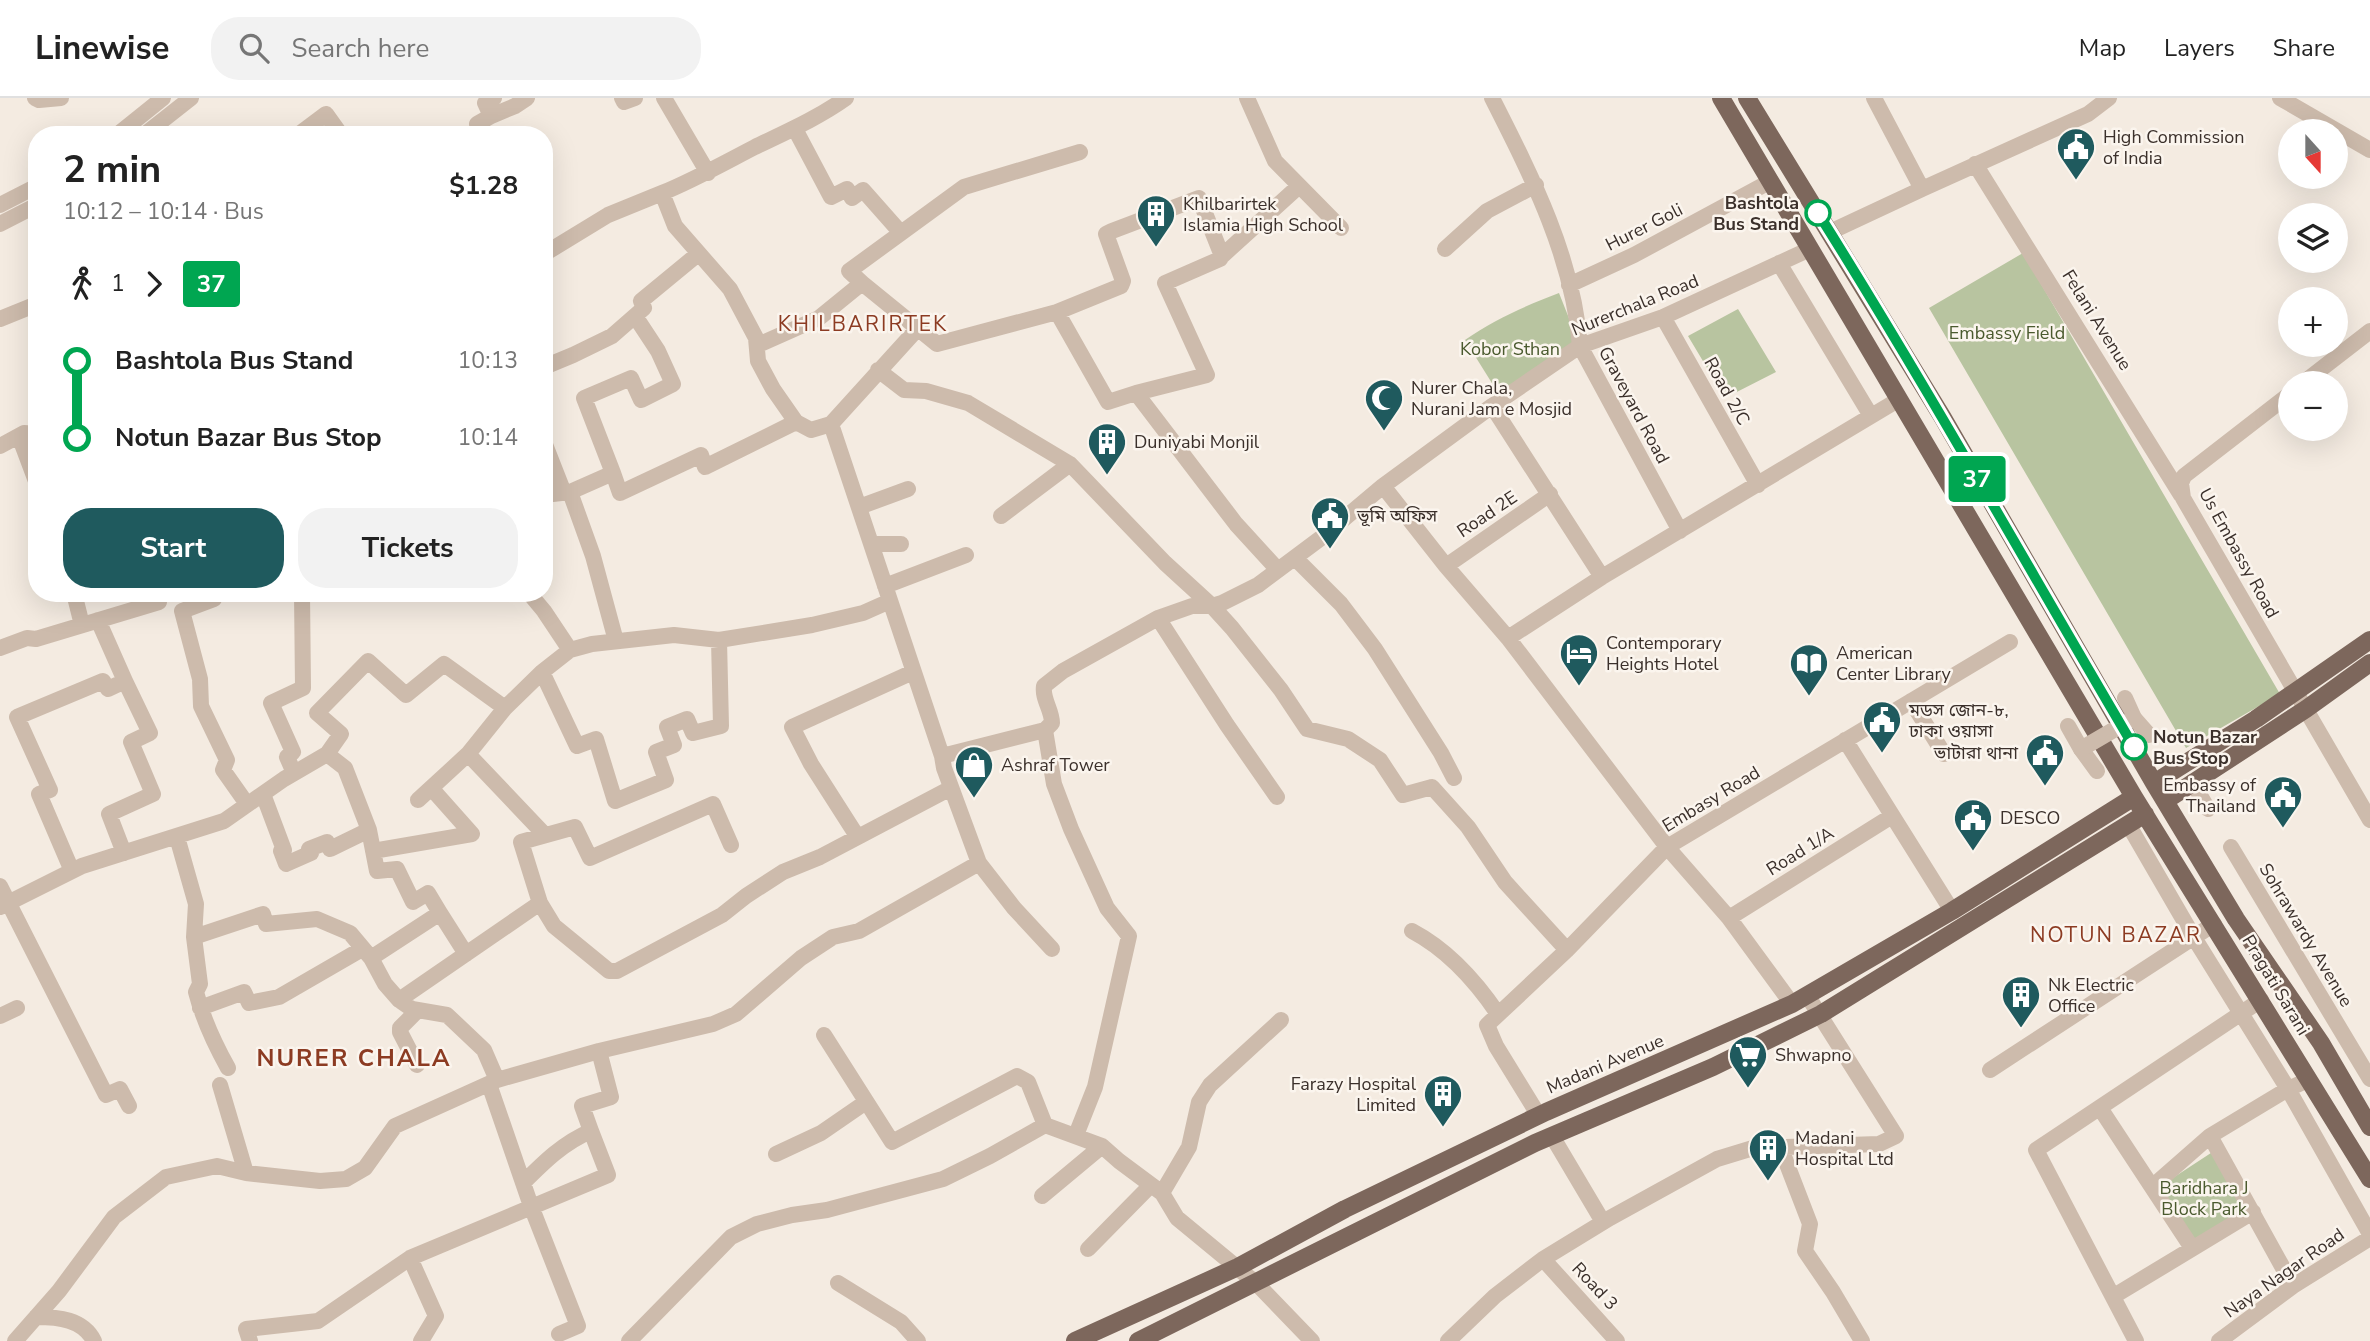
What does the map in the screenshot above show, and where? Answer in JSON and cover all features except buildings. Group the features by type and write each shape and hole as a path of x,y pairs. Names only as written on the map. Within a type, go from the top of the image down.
{"main road":[{"name":"Pragati Sarani","path":"1721,98 2134,797 2370,1179"},
{"name":"Pragati Sarani","path":"1747,98 1943,418 2154,783 2236,919 2321,1042 2370,1127"},
{"path":"1950,483 1971,469"},
{"path":"2154,783 2370,640"},
{"path":"2165,801 2306,709 2370,663"},
{"name":"Madani Avenue","path":"1075,1341 1238,1267 1345,1209 1539,1116 1800,999 1952,911 2134,797"},
{"path":"1139,1341 1552,1136 1713,1067 1821,1014 2145,814"},
{"path":"2046,852 2056,868"}],"street":[{"path":"35,98 61,98"},
{"path":"128,126 163,98"},
{"path":"491,116 485,103 494,98"},
{"path":"479,126 491,116 527,98"},
{"path":"622,98 624,102 635,98"},
{"path":"664,98 708,173"},
{"path":"553,249 608,215 708,173 794,129 825,103 846,98"},
{"path":"1247,98 1275,162 1341,228"},
{"name":"Graveyard Road","path":"1492,98 1536,184 1557,239 1578,321 1580,346 1680,531"},
{"path":"1830,232 2088,114 2109,98"},
{"path":"2280,98 2370,150"},
{"path":"154,126 183,100"},
{"path":"1879,100 1922,189"},
{"path":"310,126 326,114 335,126"},
{"path":"794,129 831,197 847,189 852,198 863,190 901,233"},
{"path":"1080,152 964,187 849,271 937,344 1057,312 1121,286 1123,281 1106,234 1199,198 1222,256"},
{"name":"Felani Avenue","path":"1975,164 2108,367 2183,498"},
{"name":"Hurer Goli","path":"1569,285 1634,255 1772,181"},
{"path":"1445,249 1487,211 1536,184"},
{"path":"1057,312 1108,402 1207,375 1165,283 1220,259 1298,187"},
{"path":"0,205 28,191"},
{"path":"662,193 675,226 730,289 758,345 758,361 774,389 796,422 811,430 831,424 919,327"},
{"path":"0,224 28,210"},
{"name":"Nurerchala Road","path":"1045,730 1052,723 1043,693 1044,687 1063,671 1158,618 1192,606 1212,606 1238,597 1258,585 1383,485 1580,346 1663,317 1810,249"},
{"path":"553,363 612,336 644,308 641,300 698,254"},
{"path":"1779,264 1871,416"},
{"path":"758,345 819,318 862,283"},
{"path":"0,319 28,308"},
{"path":"635,316 658,351 673,384 641,400 631,378 584,398 620,493 701,455 705,467 796,422"},
{"name":"Road 2/C","path":"1663,317 1758,485"},
{"path":"2318,371 2370,331"},
{"path":"878,370 904,390 926,391 968,403 1070,464 1183,581 1212,606 1263,667 1307,729 1348,739 1370,753 1380,760 1403,794 1432,787 1468,827 1505,882 1567,950"},
{"path":"1136,393 1236,524 1278,570"},
{"path":"1508,638 1602,577 1898,400"},
{"name":"Us Embassy Road","path":"2278,403 2184,477 2181,483 2183,498 2295,692"},
{"path":"1492,406 1602,577"},
{"path":"831,424 951,788 979,863 1014,908 1052,949"},
{"path":"0,446 28,433"},
{"path":"19,436 28,460"},
{"path":"553,462 593,556 616,641"},
{"path":"1001,516 1070,464"},
{"path":"553,494 567,493 613,473"},
{"path":"1383,485 1446,566 1508,638 1667,847 1800,999 1821,1014 1896,1136 1879,1144 1753,1148 1717,1159 1603,1222 1543,1259 1495,1296 1448,1341"},
{"path":"859,507 908,488"},
{"name":"Road 2E","path":"1446,566 1550,494"},
{"path":"872,544 901,544"},
{"path":"418,800 468,754 505,708 542,672 570,650 592,644 674,635 719,639 812,625 863,612 888,594 966,555"},
{"path":"1295,558 1341,604 1375,649 1454,778"},
{"path":"79,602 125,681 150,733 131,742 153,794 109,814 124,853"},
{"path":"0,648 27,638 36,639 159,602"},
{"path":"206,602 182,611 200,679 201,706 227,760 223,770 247,804"},
{"path":"294,773 287,757 293,752 271,703 303,688 302,602"},
{"path":"536,602 570,650"},
{"path":"1158,618 1227,725 1278,797"},
{"path":"542,672 577,746 596,739 615,801 666,780 656,752 674,745 667,727 687,719 693,733 721,726 719,639"},
{"name":"Embasy Road","path":"1498,1014 1567,950 1667,847 2010,642"},
{"path":"4,905 72,871 224,821 327,754 341,734 317,713 368,660 406,695 444,664 505,708"},
{"path":"857,836 811,764 792,727 913,672"},
{"path":"72,871 39,794 50,790 17,717 103,681 108,689 125,681"},
{"path":"2295,692 2370,820"},
{"path":"2125,698 2134,718 2149,735"},
{"path":"1910,701 1944,754"},
{"path":"2081,749 2134,718"},
{"path":"2068,726 2097,771"},
{"path":"942,756 1045,730 1054,784 1067,818 1107,908 1129,936 1095,1087 1076,1135"},
{"path":"1845,740 1952,911"},
{"path":"327,754 345,768 369,830 377,871 397,869 413,902 428,893 466,954"},
{"path":"468,754 544,834"},
{"path":"2193,782 2208,809"},
{"path":"730,845 713,804 590,858 575,827 521,842 540,903 554,926 609,971 617,971 722,915 783,872 820,857 951,788"},
{"path":"373,851 472,834 432,789"},
{"path":"262,794 284,849 281,851 286,864 311,853 309,849 327,842 330,849 369,830"},
{"name":"Road 1/A","path":"1729,918 1892,816"},
{"path":"2127,824 2288,1089 2370,1236"},
{"path":"177,837 196,904 194,937 200,984 196,992 213,1042 228,1068"},
{"name":"Sohrawardy Avenue","path":"2231,847 2370,1079"},
{"path":"15,1341 59,1291 114,1217 166,1177 217,1166 246,1173 320,1181 346,1179 365,1168 396,1126 493,1082 599,1051 713,1024 736,1014 801,958 833,937 859,931 979,863"},
{"path":"0,886 4,905 106,1095 120,1089 129,1106"},
{"path":"399,1000 540,903"},
{"path":"200,1009 244,992 249,1003 279,996 367,953 440,913"},
{"path":"194,937 263,914 266,924 317,919 350,933 367,953 384,984 399,1000 412,1009 447,1015 484,1050 523,1183 581,1333 559,1334"},
{"path":"1990,1070 2214,924"},
{"path":"1412,931 1425,938 1462,968 1498,1014 1487,1025 1496,1046 1539,1116"},
{"path":"2136,1341 2036,1150 2260,1000"},
{"path":"0,1016 17,1007"},
{"path":"417,1065 400,1028 418,1010"},
{"path":"1088,1249 1157,1189 1189,1147 1199,1102 1210,1086 1281,1020"},
{"path":"824,1035 892,1142 1017,1076 1028,1082 1045,1125"},
{"path":"250,1341 246,1329 318,1321 410,1258 608,1175 582,1106 611,1097 599,1051"},
{"path":"2153,1186 2210,1136 2288,1089 2308,1080"},
{"path":"220,1085 246,1173"},
{"path":"776,1154 821,1133 866,1102"},
{"path":"2100,1108 2192,1248"},
{"path":"629,1341 731,1237 766,1222 827,1210 943,1179 1045,1125 1102,1146 1157,1189 1177,1218 1257,1284 1312,1341"},
{"path":"523,1183 555,1151 591,1130"},
{"path":"1552,1136 1603,1222"},
{"path":"2210,1136 2293,1286"},
{"path":"1042,1196 1102,1146"},
{"path":"1780,1146 1810,1224 1805,1251 1863,1341"},
{"path":"2114,1296 2252,1212"},
{"name":"Naya Nagar Road","path":"2230,1338 2293,1286 2370,1236"},
{"path":"410,1258 436,1316 421,1341"},
{"name":"Road 3","path":"1543,1259 1617,1341"},
{"path":"838,1283 901,1321 918,1341"},
{"path":"36,1317 62,1317 77,1324 93,1337 94,1341"}],"green space":[{"name":"Embassy Field","path":"2023,253 2280,694 2186,748 1929,308"},
{"name":"Kobor Sthan","path":"1559,293 1578,341 1500,396 1465,340 1510,314"},
{"path":"1738,309 1776,372 1725,398 1688,336"},
{"name":"Baridhara J Block Park","path":"2214,1151 2250,1210 2191,1244 2159,1187"}],"bus line":[{"name":"37","path":"1818,213 1943,418 2134,747"}],"place":[{"name":"High Commission of India","path":"2076,181"},
{"name":"Bashtola Bus Stand","path":"1818,213"},
{"name":"Khilbarirtek Islamia High School","path":"1156,248"},
{"name":"Nurer Chala, Nurani Jam e Mosjid","path":"1384,432"},
{"name":"Duniyabi Monjil","path":"1107,476"},
{"name":"ভূমি অফিস","path":"1330,550"},
{"name":"Contemporary Heights Hotel","path":"1579,687"},
{"name":"American Center Library","path":"1809,697"},
{"name":"Notun Bazar Bus Stop","path":"2134,747"},
{"name":"মডস জোন-৮, ঢাকা ওয়াসা","path":"1882,754"},
{"name":"ভাটারা থানা","path":"2045,787"},
{"name":"Ashraf Tower","path":"974,799"},
{"name":"Embassy of Thailand","path":"2283,829"},
{"name":"DESCO","path":"1973,852"},
{"name":"Nk Electric Office","path":"2021,1029"},
{"name":"Shwapno","path":"1748,1089"},
{"name":"Farazy Hospital Limited","path":"1443,1128"},
{"name":"Madani Hospital Ltd","path":"1768,1182"}],"district":[{"name":"KHILBARIRTEK","path":"863,324"},
{"name":"NOTUN BAZAR","path":"2116,935"},
{"name":"NURER CHALA","path":"354,1058"}]}
